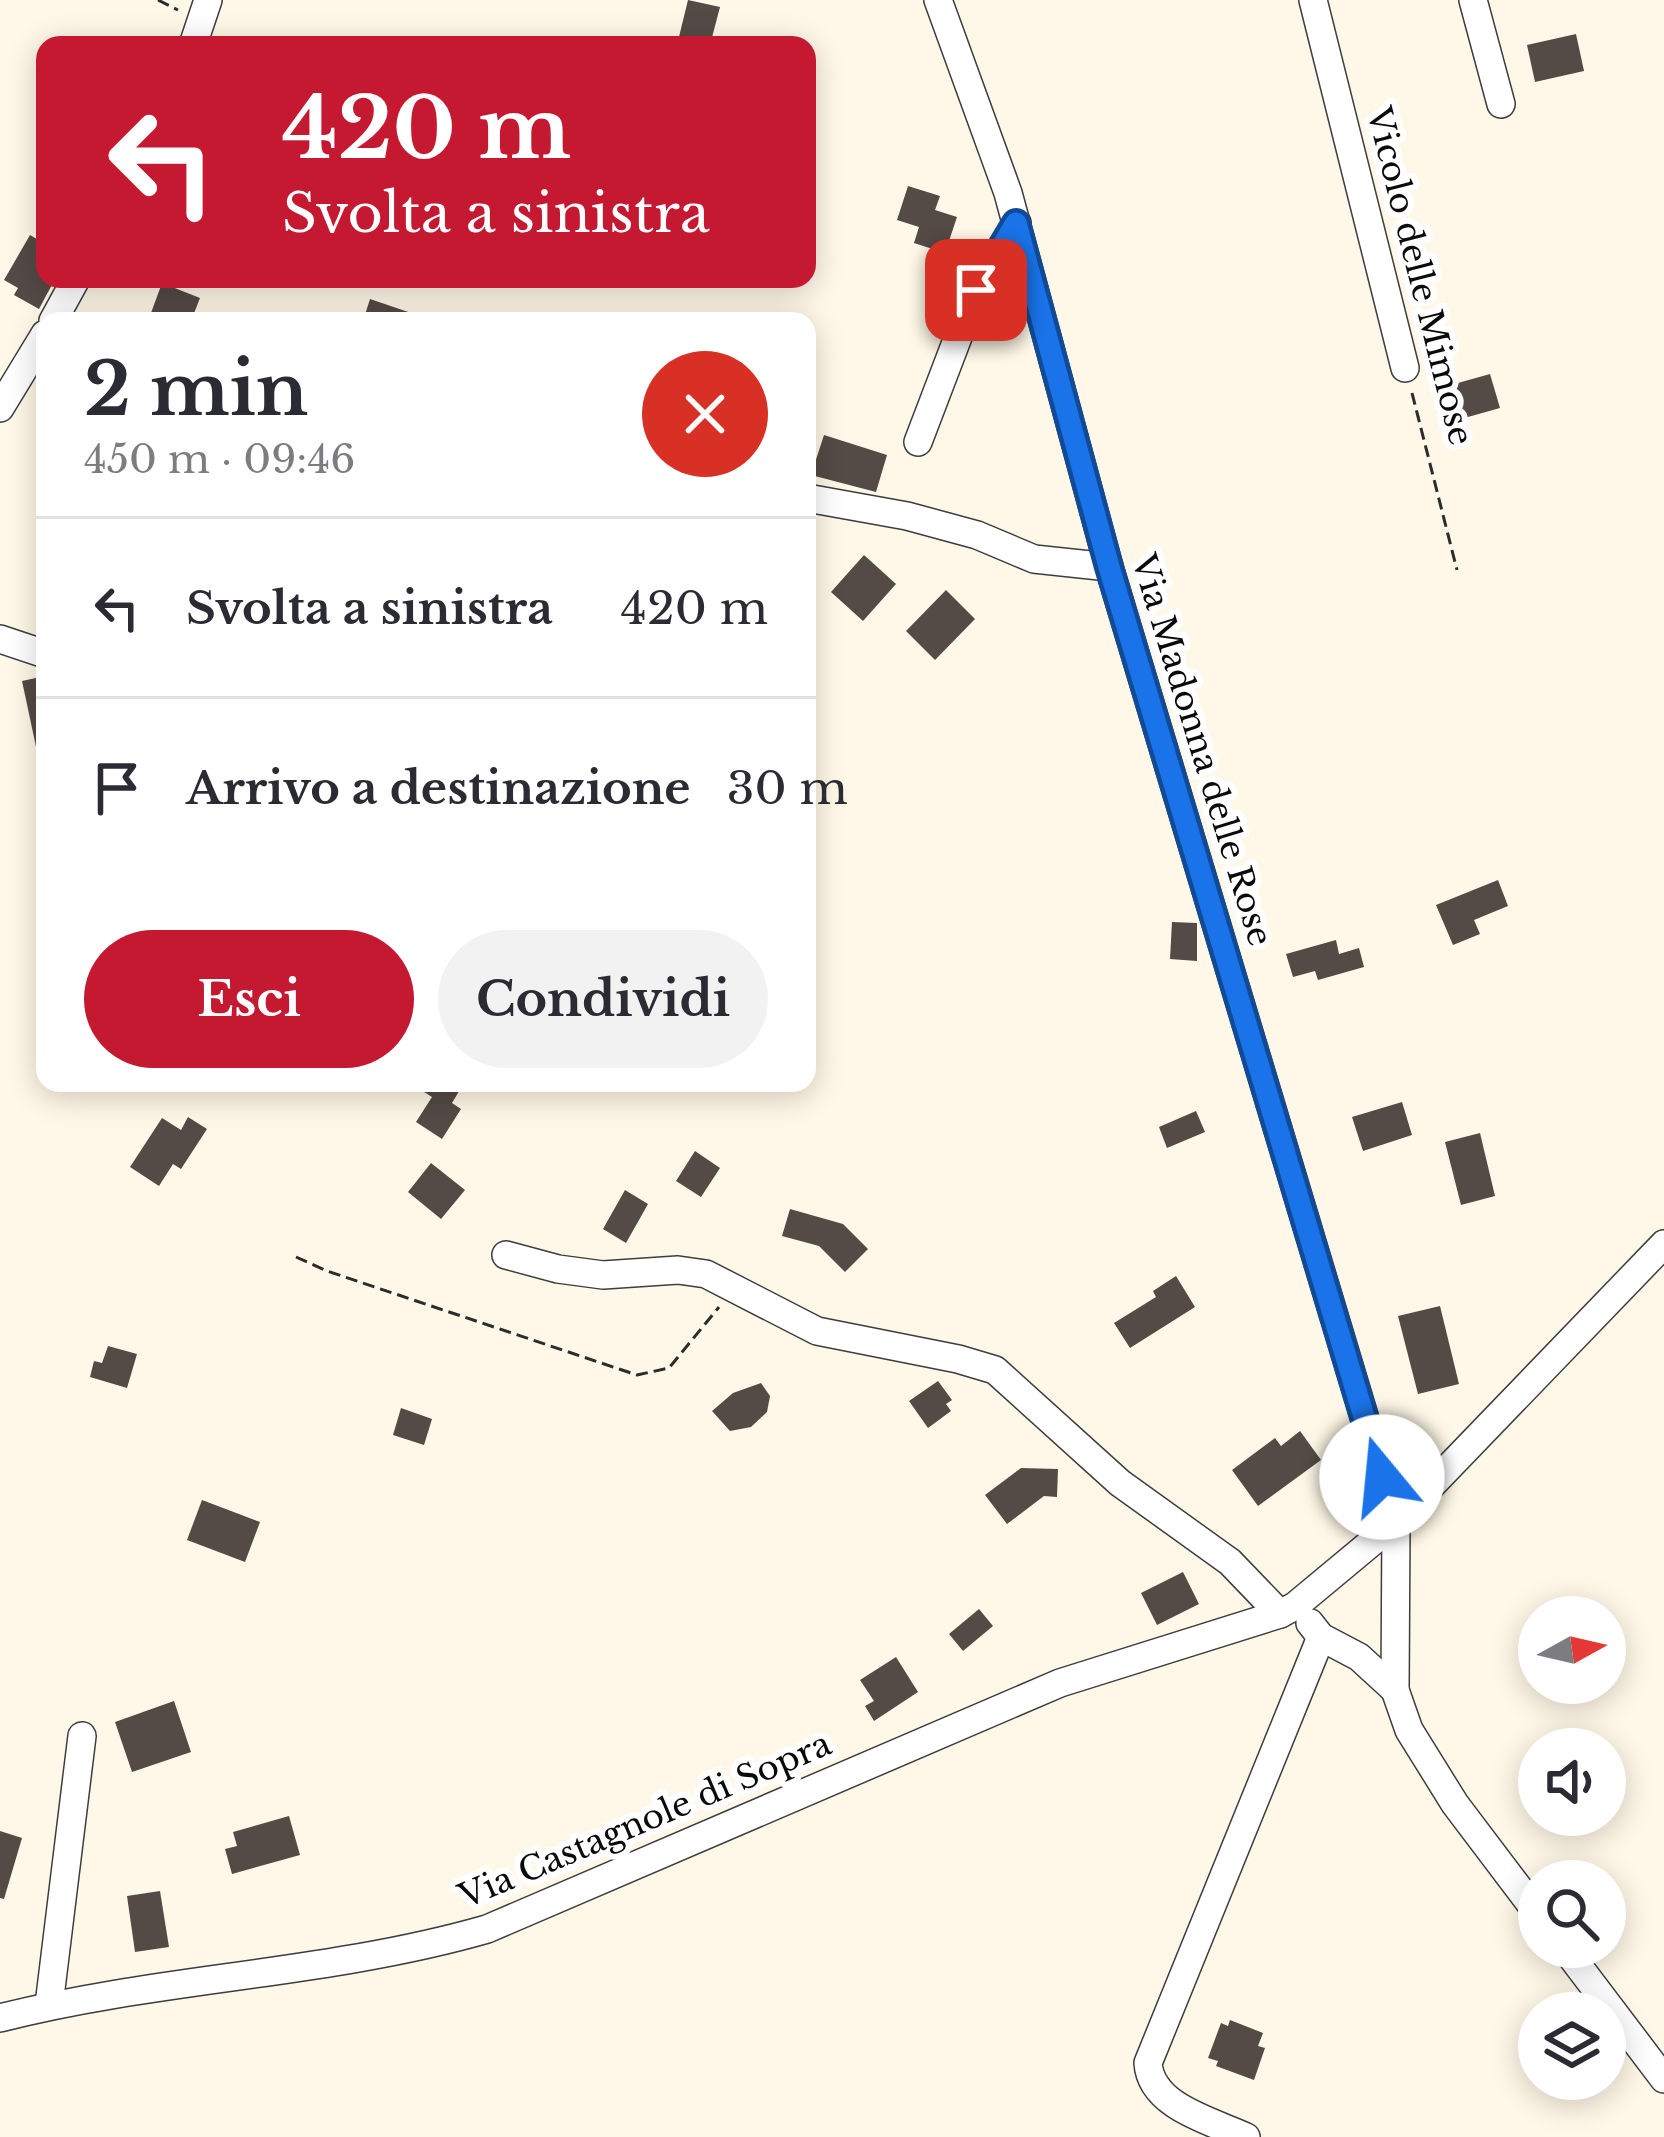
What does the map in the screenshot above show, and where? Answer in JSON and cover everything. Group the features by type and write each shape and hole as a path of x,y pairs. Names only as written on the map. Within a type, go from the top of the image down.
{"street":[{"path":"196,36 208,0"},
{"name":"Via Madonna delle Rose","path":"938,0 1016,223 1109,567 1396,1522 1395,1690"},
{"name":"Vicolo delle Mimose","path":"1313,0 1405,368"},
{"path":"1473,0 1501,104"},
{"path":"918,442 976,290 1016,223"},
{"path":"0,408 36,349"},
{"path":"816,500 908,515 976,535 1034,560 1109,567"},
{"path":"0,640 36,651"},
{"path":"1288,1610 1396,1522 1664,1244"},
{"path":"506,1255 602,1275 678,1270 706,1274 817,1331 958,1358 995,1370 1120,1483 1230,1562 1321,1637 1359,1657 1395,1690 1408,1730 1454,1804 1518,1888"},
{"name":"Via Castagnole di Sopra","path":"0,2018 50,2005 329,1965 427,1947 487,1929 1060,1683 1288,1610"},
{"path":"1246,2137 1172,2102 1153,2082 1148,2063 1321,1637"},
{"path":"50,2005 82,1736"},
{"path":"1580,1968 1664,2079"}],"path":[{"name":"Vicolo delle Mimose","path":"1405,368 1457,569"},
{"path":"296,1257 637,1375 669,1368 734,1287"}],"building":[{"path":"688,0 720,7 712,36 679,36"},
{"path":"1576,34 1584,71 1535,82 1527,45"},
{"path":"908,186 940,196 935,210 957,217 945,253 914,243 919,227 897,220"},
{"path":"30,235 36,239 36,288 50,288 39,309 14,295 18,288 4,280"},
{"path":"160,288 200,298 195,312 151,312"},
{"path":"370,299 408,312 366,312"},
{"path":"1490,374 1500,408 1443,424 1433,390"},
{"path":"824,435 887,455 876,492 816,476"},
{"path":"864,555 896,584 863,621 831,592"},
{"path":"946,590 975,619 935,660 906,631"},
{"path":"36,678 36,747 22,681"},
{"path":"1498,880 1508,906 1474,920 1480,934 1453,945 1436,905"},
{"path":"1172,922 1197,923 1197,961 1170,959"},
{"path":"1336,940 1339,954 1359,948 1364,967 1318,980 1315,971 1293,977 1286,954"},
{"path":"424,1092 459,1092 452,1103 461,1109 442,1139 416,1122 432,1097"},
{"path":"1402,1102 1412,1135 1363,1151 1352,1117"},
{"path":"1196,1111 1205,1132 1167,1148 1159,1127"},
{"path":"188,1117 207,1129 181,1169 173,1164 159,1186 130,1167 162,1118 181,1130"},
{"path":"1480,1133 1495,1196 1461,1205 1445,1142"},
{"path":"695,1151 720,1168 701,1197 676,1181"},
{"path":"431,1163 465,1190 441,1219 408,1192"},
{"path":"625,1190 648,1204 626,1243 603,1229"},
{"path":"790,1209 843,1224 868,1249 845,1272 819,1246 782,1236"},
{"path":"1176,1276 1195,1307 1130,1348 1114,1323 1156,1297 1153,1291"},
{"path":"1440,1306 1459,1384 1418,1394 1398,1316"},
{"path":"108,1346 137,1354 127,1388 90,1377 94,1361 102,1363"},
{"path":"938,1381 952,1400 946,1404 951,1411 928,1428 909,1401"},
{"path":"761,1383 770,1396 767,1412 751,1427 730,1431 712,1411 733,1393"},
{"path":"401,1408 432,1419 424,1445 393,1435"},
{"path":"1300,1431 1321,1460 1258,1506 1232,1470 1275,1438 1281,1446"},
{"path":"1021,1468 1058,1469 1057,1497 1044,1496 1007,1524 985,1495"},
{"path":"202,1500 260,1522 245,1562 187,1540"},
{"path":"1183,1572 1199,1604 1157,1625 1141,1593"},
{"path":"979,1609 993,1626 963,1651 949,1634"},
{"path":"896,1657 918,1692 874,1721 865,1706 874,1701 860,1680"},
{"path":"174,1701 191,1752 132,1772 115,1722"},
{"path":"289,1816 300,1855 232,1874 225,1849 237,1846 233,1832"},
{"path":"0,1831 22,1838 4,1899 0,1898"},
{"path":"160,1891 169,1947 135,1952 127,1896"},
{"path":"1230,2020 1263,2033 1258,2046 1265,2048 1254,2080 1216,2066 1218,2061 1208,2058 1221,2023 1228,2026"}],"route":[{"path":"976,290 1016,223 1109,567 1382,1477"}]}
